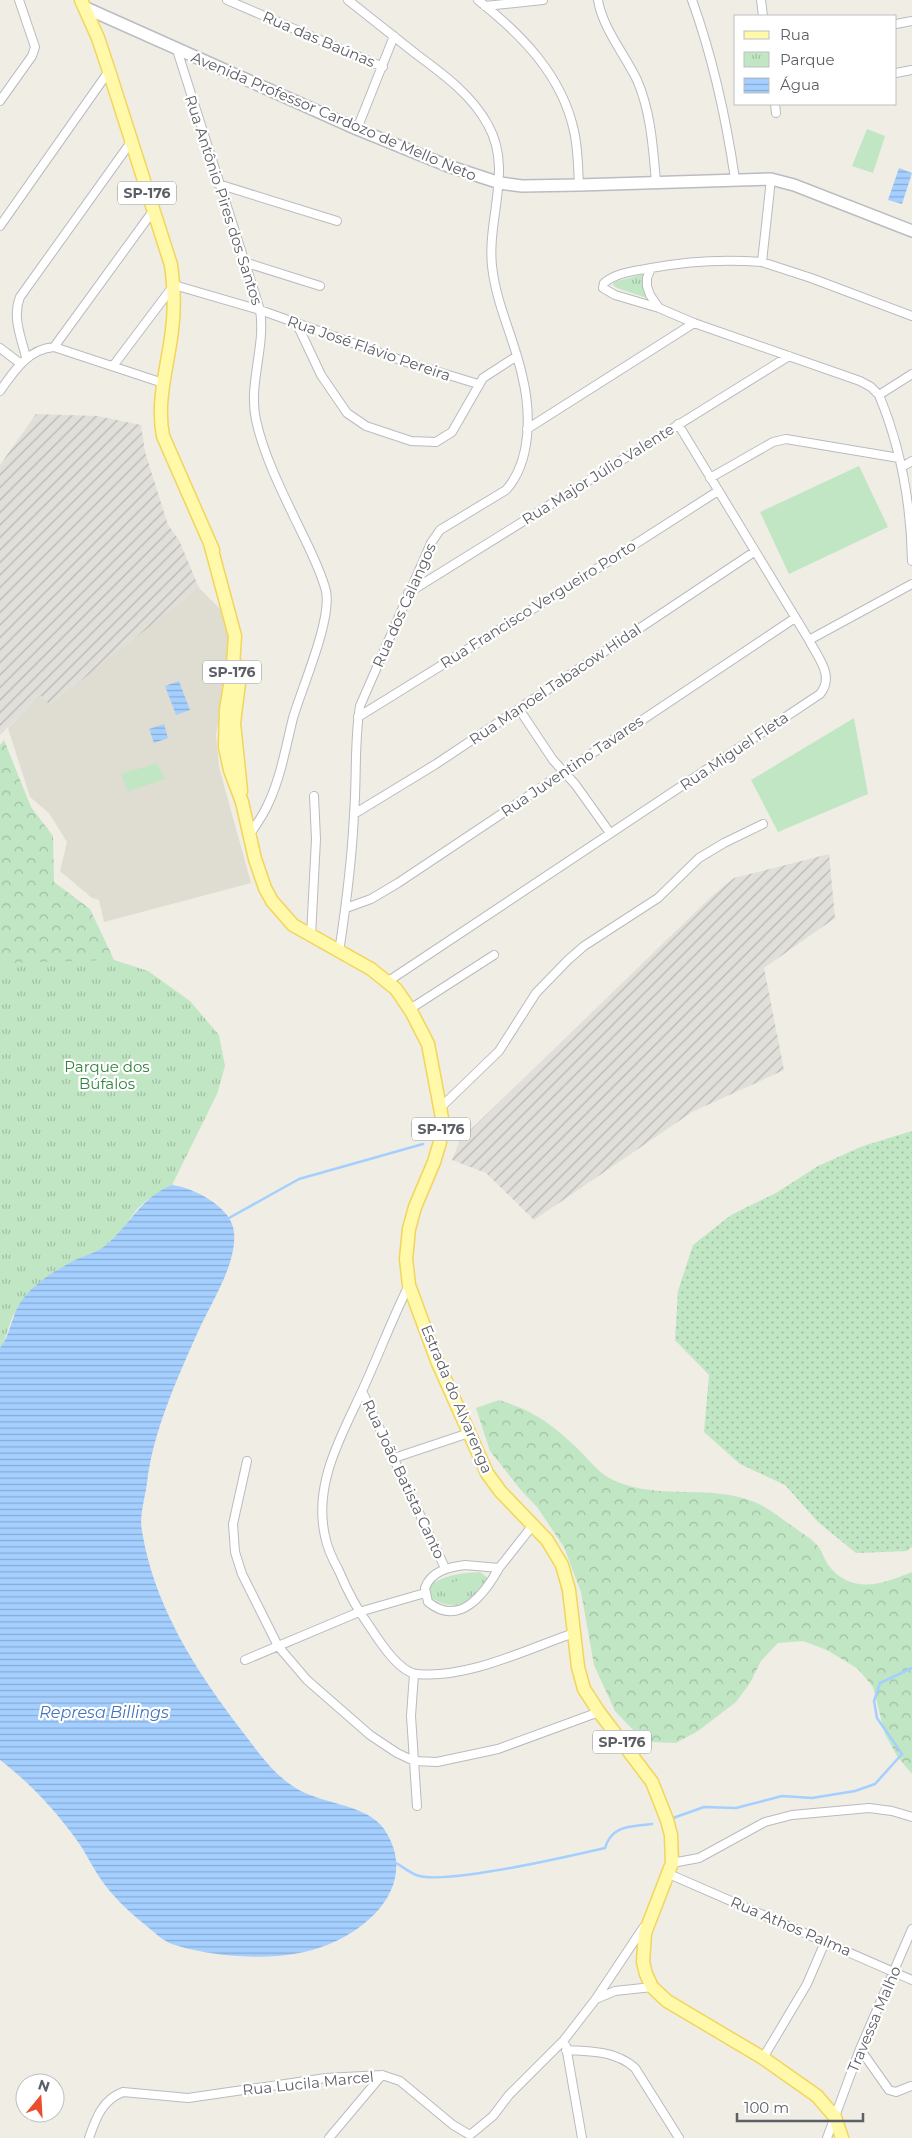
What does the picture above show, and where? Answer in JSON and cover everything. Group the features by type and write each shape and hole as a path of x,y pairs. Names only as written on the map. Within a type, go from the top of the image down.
{"main road":[{"name":"Avenida Professor Cardozo de Mello Neto","path":"83,4 177,50 357,128 448,166 500,183 522,186 735,179 771,180 794,185 912,231"},
{"name":"Estrada do Alvarenga","path":"83,4 109,71 171,265 174,285 172,331 163,383 160,422 163,436 210,543 235,636 233,666 226,710 225,746 232,778 242,802 260,873 272,901 293,925 371,969 396,989 410,1008 428,1044 442,1118 440,1142 434,1162 415,1207 409,1229 406,1259 409,1285 437,1361 487,1473 500,1491 547,1540 562,1565 569,1590 578,1667 584,1689 652,1782 671,1835 670,1868 644,1933 642,1962 652,1987 667,2001 763,2058 817,2096 834,2117 842,2138"}],"street":[{"path":"0,101 32,56 35,47 19,0"},
{"name":"Rua das Baúnas","path":"227,0 383,66"},
{"name":"Rua dos Calangos","path":"339,952 346,908 354,814 358,717 365,692 431,543 440,530 506,490 514,481 523,459 527,429 523,375 497,295 492,265 491,239 500,183 497,146 490,127 481,111 452,82 348,0"},
{"path":"478,0 528,45 556,82 566,104 574,132 579,185"},
{"path":"485,6 543,0"},
{"path":"598,0 602,17 628,62 645,102 652,138 656,182"},
{"path":"692,0 718,85 726,120 735,179"},
{"path":"761,0 763,15"},
{"path":"897,24 912,21"},
{"path":"357,128 394,36"},
{"name":"Rua Antônio Pires dos Santos","path":"177,50 218,184 260,310 261,328 255,417 268,456 315,560 326,590 327,602 323,625 294,716 275,787 261,817 250,834"},
{"path":"897,73 912,70"},
{"path":"0,226 109,71"},
{"path":"775,105 776,113"},
{"path":"23,361 16,321 20,297 131,142"},
{"path":"762,262 771,180"},
{"path":"218,184 337,221"},
{"path":"54,346 153,211"},
{"path":"912,316 811,278 762,262 744,260 679,263 627,272 611,277 604,283 603,288 615,295 659,308 694,323 860,381 871,387 879,395 902,468 908,501 912,561"},
{"path":"244,262 320,286"},
{"path":"652,268 647,278 647,286 659,308"},
{"path":"113,366 174,285"},
{"name":"Rua José Flávio Pereira","path":"174,285 260,310 406,362 478,384"},
{"path":"296,322 321,375 347,413 366,426 411,441 436,442 452,432 478,384 492,371 517,356"},
{"path":"527,429 694,323"},
{"path":"0,391 23,361 41,348 54,346 163,383"},
{"path":"0,348 23,361"},
{"name":"Rua Major Júlio Valente","path":"408,593 789,356"},
{"path":"879,395 912,374"},
{"name":"Rua Miguel Fleta","path":"387,982 820,694 827,684 826,673 809,640 678,424"},
{"path":"710,478 773,442 786,439 899,458"},
{"path":"902,468 912,462"},
{"name":"Rua Francisco Vergueiro Porto","path":"358,717 573,584 718,491"},
{"name":"Rua Manoel Tabacow Hidal","path":"354,814 436,764 754,552"},
{"path":"809,640 912,584"},
{"name":"Rua Juventino Tavares","path":"346,908 382,893 795,618"},
{"path":"519,709 610,833"},
{"path":"310,936 316,839 314,796"},
{"path":"440,1108 500,1051 536,993 584,946 658,898 704,854 724,842 764,824"},
{"path":"410,1008 494,955"},
{"path":"409,1285 350,1414 326,1476 322,1497 325,1536 334,1560 359,1612 394,1659 414,1674 438,1674 462,1670 574,1633"},
{"name":"Rua João Batista Canto","path":"362,1390 445,1568"},
{"path":"394,1458 469,1432"},
{"path":"247,1461 234,1524 235,1552 242,1574 278,1646 307,1680 370,1734 398,1753 414,1761 437,1762 498,1750 599,1712"},
{"path":"499,1568 465,1565 445,1568 433,1576 427,1583 425,1593 428,1602 446,1610 466,1608 480,1597 499,1568 533,1525"},
{"path":"245,1660 359,1612 425,1593"},
{"path":"414,1674 411,1716 417,1806"},
{"path":"670,1868 699,1858 766,1822 792,1815 869,1808 892,1811 912,1817"},
{"name":"Rua Athos Palma","path":"670,1868 825,1942 912,1980"},
{"name":"Rua Lucila Marcel","path":"89,2138 103,2106 113,2096 123,2092 188,2098 326,2078 382,2075 400,2081 471,2137 564,2040 649,1920"},
{"name":"Travessa Malho","path":"827,2138 860,2049 912,1929"},
{"path":"763,2058 807,1984 825,1942"},
{"path":"594,2000 615,1991 652,1987"},
{"path":"564,2040 582,2138"},
{"path":"860,2049 890,2090 896,2092 911,2086"},
{"path":"566,2050 596,2051 612,2055 630,2063 636,2068 679,2138"},
{"path":"328,2138 382,2075"}],"shaded area":[{"path":"36,414 97,416 141,425 145,452 168,525 179,540 199,588 50,706 41,696 0,735 0,465"},
{"path":"199,588 224,613 230,625 230,656 216,735 219,767 251,883 104,922 99,900 92,898 60,871 67,842 49,813 30,797 8,728 41,696 50,705"},
{"path":"829,854 835,918 764,968 784,1070 692,1112 534,1220 486,1173 452,1160 460,1140 712,896 734,878"}],"green space":[{"path":"867,129 885,136 873,173 852,166"},
{"path":"644,274 642,282 647,298 613,285 614,282"},
{"path":"859,466 888,527 789,574 760,512"},
{"path":"854,718 868,794 778,832 751,780"},
{"path":"4,740 31,807 53,836 54,882 90,909 114,960 69,969 0,963 0,745"},
{"path":"157,763 165,779 128,791 121,774"},
{"name":"Parque dos Búfalos","path":"114,960 148,971 190,1001 219,1035 225,1066 217,1094 172,1185 147,1200 137,1209 120,1232 103,1248 78,1259 13,1315 0,1348 0,963"},
{"path":"912,1131 912,1547 907,1551 856,1553 818,1522 785,1485 740,1464 704,1432 709,1375 675,1340 678,1291 693,1245 731,1215 776,1193 818,1166 863,1146"},
{"path":"499,1400 522,1408 542,1419 578,1449 599,1471 615,1481 632,1487 650,1490 722,1494 740,1497 757,1503 812,1540 820,1549 829,1566 848,1581 858,1584 879,1583 912,1572 912,1774 897,1756 885,1734 873,1687 858,1669 827,1650 803,1641 778,1643 761,1661 750,1683 736,1702 698,1731 676,1743 652,1742 632,1729 615,1711 594,1665 581,1592 564,1547 537,1507 490,1451 476,1408"},
{"path":"480,1572 488,1578 473,1598 462,1604 444,1604 428,1595 428,1588 445,1577"},
{"path":"464,1578 468,1588 446,1596 442,1587"}],"water":[{"path":"899,168 912,173 902,204 888,200"},
{"path":"179,681 190,710 176,715 165,686"},
{"path":"164,724 168,738 154,743 149,729"},
{"name":"Represa Billings","path":"172,1185 191,1190 219,1207 232,1223 234,1245 222,1284 181,1370 166,1407 154,1445 141,1525 156,1585 179,1637 193,1661 267,1764 299,1790 357,1810 377,1821 384,1829 393,1848 396,1867 393,1884 386,1900 374,1914 360,1927 344,1937 316,1949 295,1954 261,1957 222,1955 188,1949 163,1939 131,1913 115,1897 101,1880 80,1845 59,1818 31,1787 0,1760 0,1348 18,1308 33,1288 63,1266 105,1246 143,1204 161,1190"}],"waterway":[{"path":"229,1218 299,1179 423,1144"},
{"path":"673,1818 704,1807 736,1808 782,1796 812,1798 855,1791 875,1784 902,1754 877,1718 874,1701 880,1683 912,1668"},
{"path":"396,1863 416,1875 430,1877 452,1877 508,1869 605,1848 608,1840 617,1831 623,1828 652,1824"}]}
